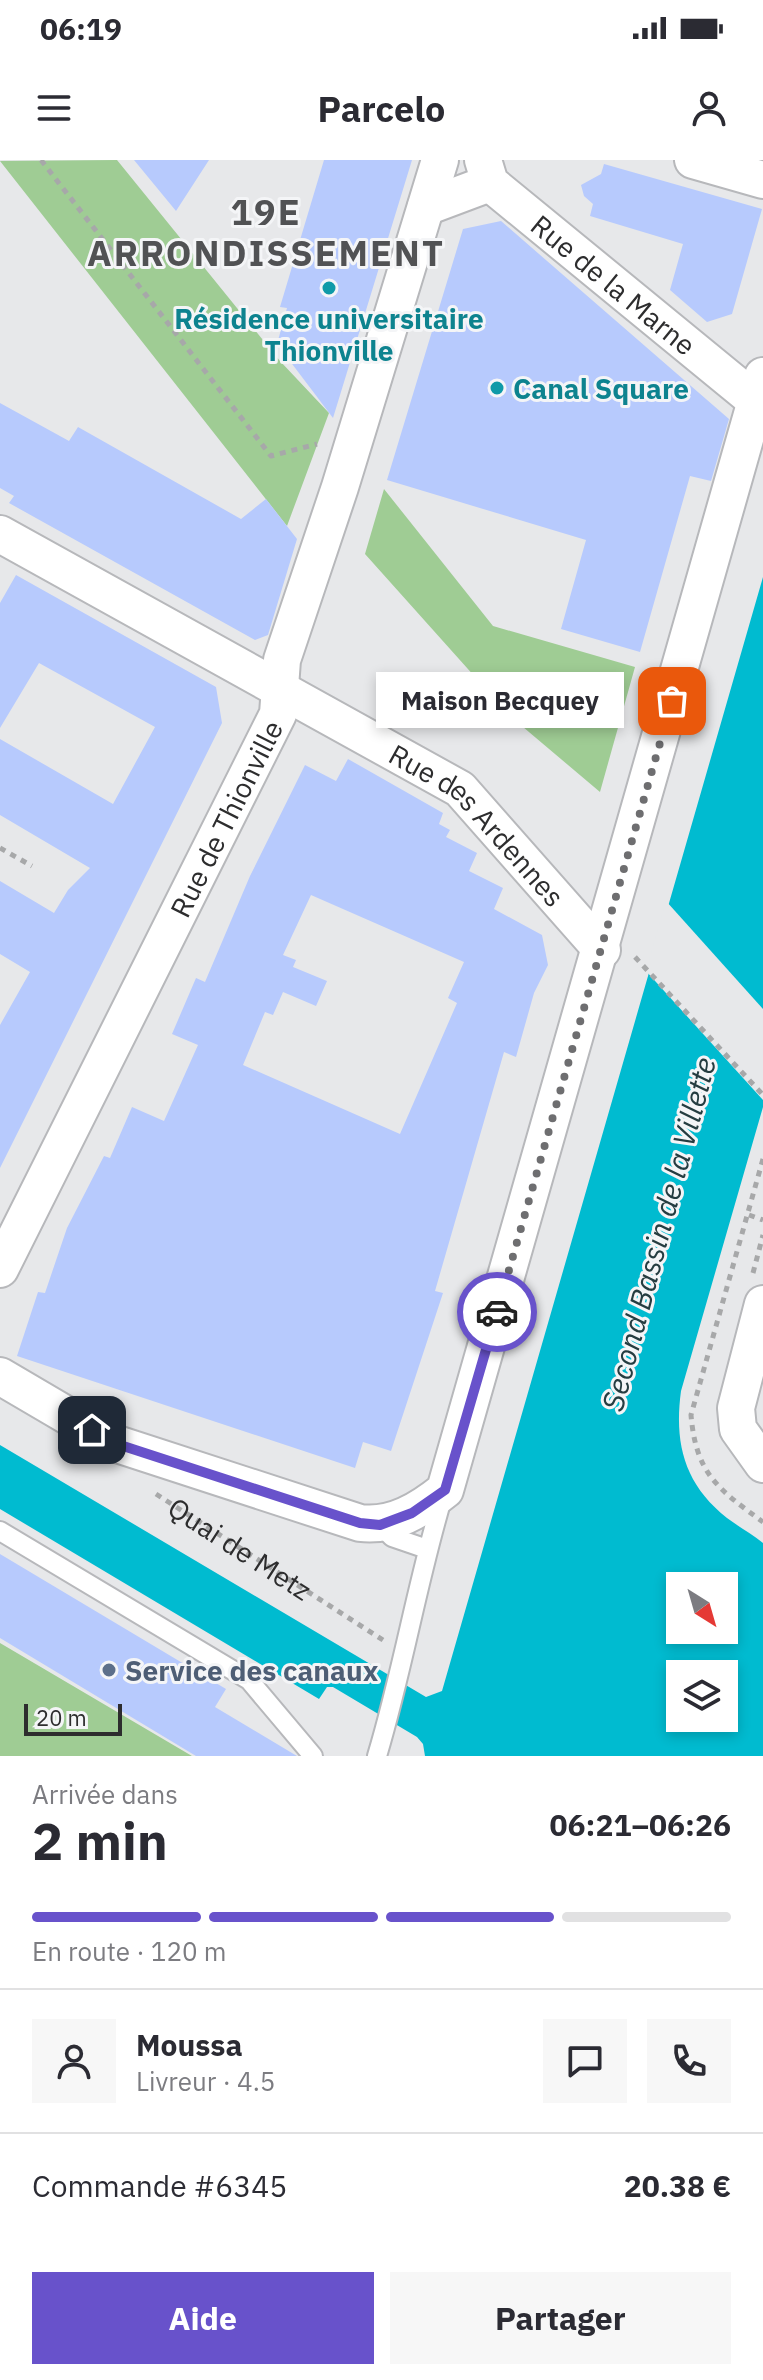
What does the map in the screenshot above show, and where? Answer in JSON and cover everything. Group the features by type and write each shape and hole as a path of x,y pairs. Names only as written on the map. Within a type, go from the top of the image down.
{"street":[{"name":"Rue de Thionville","path":"0,1269 278,714 282,660 340,487 440,160"},
{"path":"693,160 763,180"},
{"path":"426,207 486,172"},
{"name":"Rue de la Marne","path":"486,172 760,388"},
{"path":"380,1525 412,1513 445,1490 618,954 760,388"},
{"name":"Rue des Ardennes","path":"0,534 460,789 618,954"},
{"path":"763,1304 753,1387 736,1408 738,1429 763,1464"},
{"name":"Quai de Metz","path":"0,1376 114,1443 360,1523 380,1525"}],"lane":[{"path":"377,1756 401,1676 427,1549 445,1490"},
{"path":"380,1525 392,1537 427,1549"},
{"path":"0,1531 249,1680 313,1756"}],"path":[{"path":"41,160 271,456 318,443"},
{"path":"0,848 32,866"},
{"path":"618,954 636,955 763,1095"},
{"path":"749,1215 763,1220"},
{"name":"Quai de Metz","path":"154,1494 405,1653"}],"green space":[{"path":"117,160 280,361 329,413 287,526 0,161"},
{"path":"384,489 493,626 635,667 600,792 510,716 365,554"},
{"path":"0,1643 192,1756 0,1756"}],"water":[{"name":"Second Bassin de la Villette","path":"763,577 763,1107 681,1391 679,1428 685,1461 701,1491 727,1518 763,1543 763,1756 425,1756 423,1744 417,1737 333,1687 327,1687 319,1699 0,1509 0,1445 426,1697 442,1691"}],"pier":[{"path":"666,901 763,1009 763,1100 646,971"}],"building":[{"path":"134,160 209,160 176,211"},
{"name":"Résidence universitaire Thionville","path":"324,160 412,160 333,418 277,344 287,308 280,307"},
{"path":"604,164 762,209 732,314 707,322 670,290 683,244 590,216 593,204 584,196 581,185 601,174"},
{"name":"Canal Square","path":"501,221 729,419 711,481 690,476 640,652 561,629 586,540 387,480 463,229"},
{"path":"0,403 69,441 78,427 241,519 266,499 297,539 268,635 255,640 9,503 14,496 0,488"},
{"path":"16,575 216,687 222,723 0,1168 0,1025 30,972 0,954 0,881 54,913 68,890 90,868 0,815 0,739 113,804 155,727 39,663 0,728 0,603"},
{"path":"348,759 443,813 439,824 450,830 446,837 477,853 469,871 503,888 494,909 542,935 548,965 534,993 516,1057 504,1052 435,1291 443,1293 391,1451 363,1442 355,1468 17,1356 38,1292 45,1293 67,1228 104,1156 110,1158 132,1107 164,1121 198,1045 172,1034 196,978 205,982 250,876 305,765 336,781","holes":["311,895 464,962 448,998 457,1003 400,1134 243,1065 265,1012 273,1015 283,992 316,1006 327,981 293,967 296,960 283,955"]},
{"name":"Service des canaux","path":"0,1554 226,1689 215,1707 297,1756 196,1756 0,1638"}],"way so far":[{"path":"497,1312 672,701"}],"place":[{"name":"Résidence universitaire Thionville","path":"329,288"},
{"name":"Canal Square","path":"497,388"},
{"name":"Maison Becquey","path":"672,701"},
{"name":"Service des canaux","path":"109,1670"}],"district":[{"name":"19E ARRONDISSEMENT","path":"266,232"}],"route":[{"path":"92,1430 114,1443 360,1523 380,1525 412,1513 445,1490 497,1312"}]}
